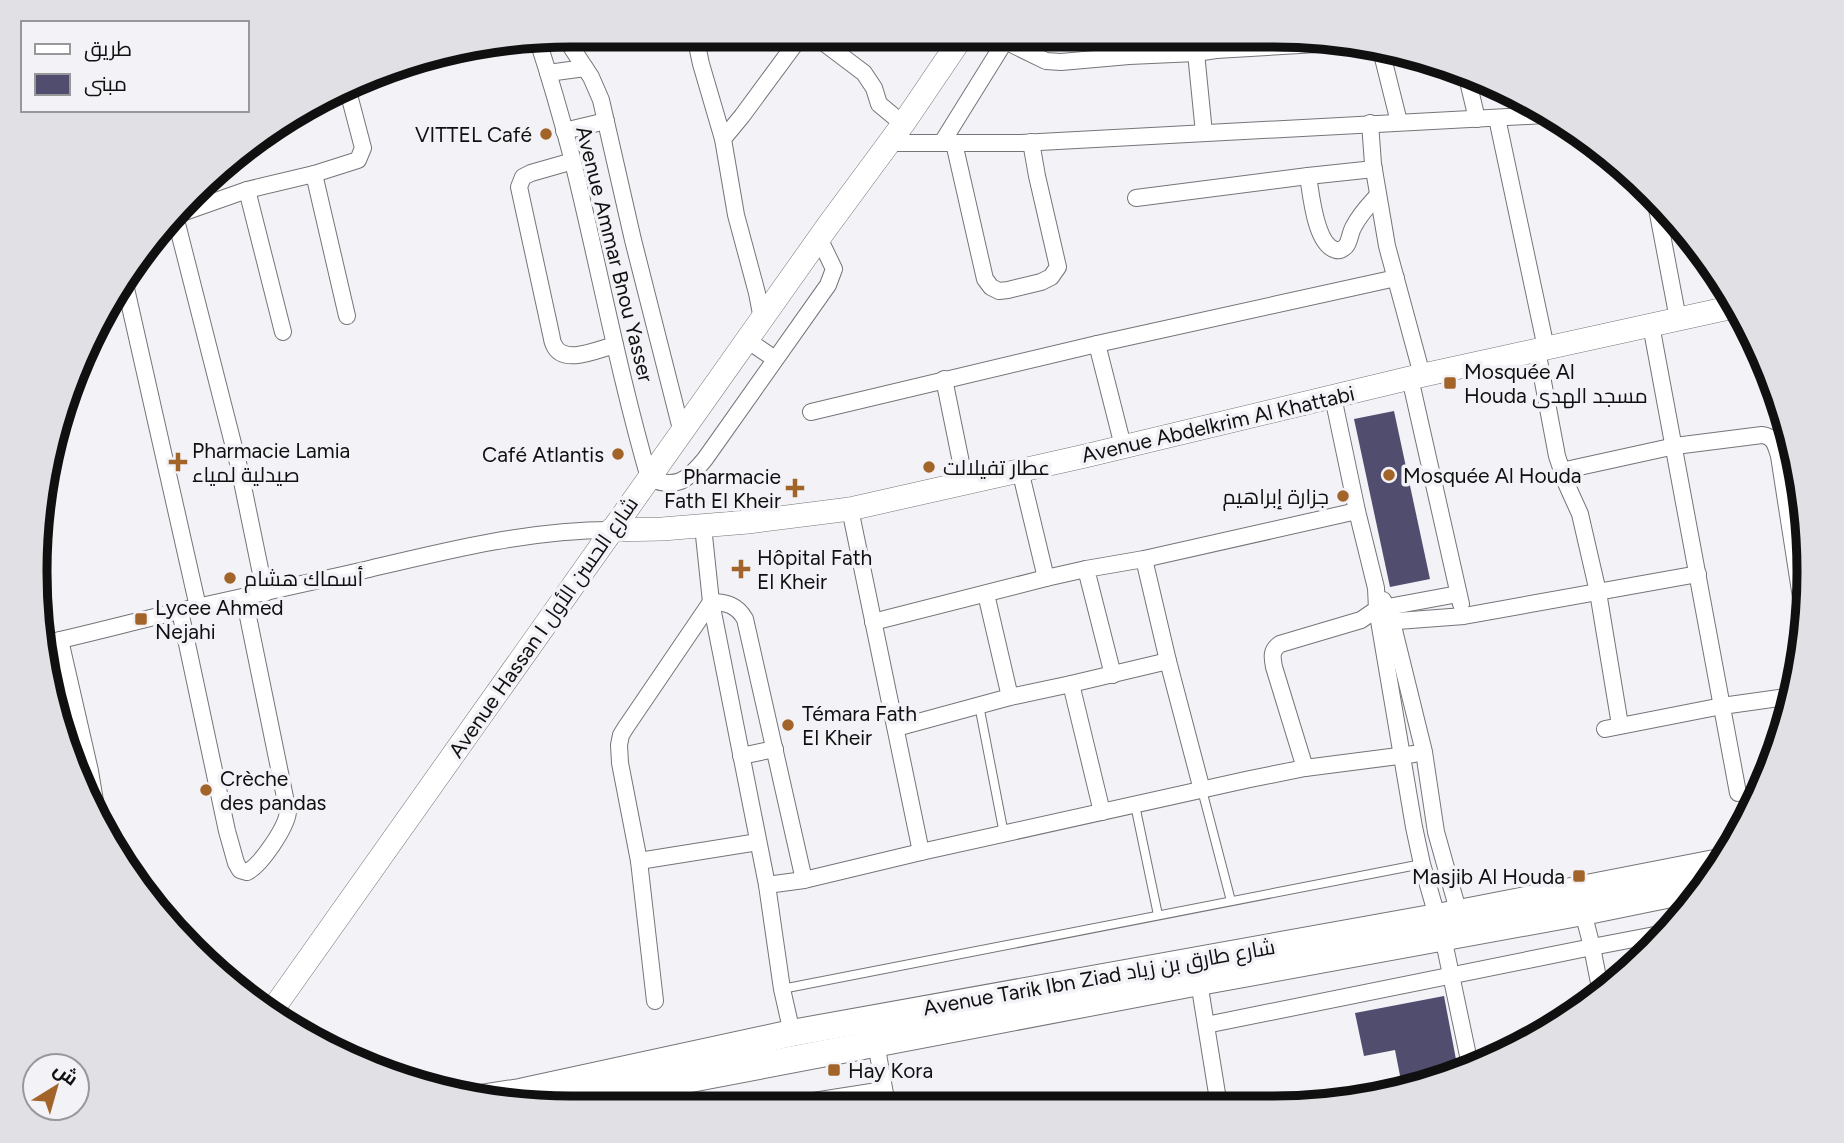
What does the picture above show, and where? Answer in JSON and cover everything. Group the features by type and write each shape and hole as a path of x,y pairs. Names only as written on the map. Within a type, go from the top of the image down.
{"main road":[{"name":"Avenue Hassan I شارع الحسن الأول","path":"277,1005 955,47"},
{"name":"Avenue Abdelkrim Al Khattabi","path":"611,530 703,526 782,519 850,509 1416,376 1727,308"},
{"name":"Avenue Tarik Ibn Ziad شارع طارق بن زياد","path":"645,1096 876,1043 1199,982 1706,865"},
{"name":"Avenue Tarik Ibn Ziad شارع طارق بن زياد","path":"513,1092 792,1033 1450,925 1583,912 1688,890"}],"street":[{"path":"571,47 597,87 635,251 682,433"},
{"path":"697,47 723,139 736,215 762,318"},
{"path":"723,139 793,47"},
{"path":"830,47 864,73 874,88 878,104 891,116 896,133 949,142 1031,142 1533,116"},
{"path":"1002,47 949,142 985,279 991,287 999,291 1041,282 1051,277 1058,267 1031,142"},
{"path":"1021,47 1046,61 1061,62 1196,53 1211,47"},
{"path":"1129,56 1132,47"},
{"name":"Avenue Ammar Bnou Yasser","path":"540,48 573,161 636,434 649,478"},
{"path":"1196,53 1205,133"},
{"path":"1383,59 1399,122"},
{"path":"548,73 585,68"},
{"path":"1469,86 1477,118"},
{"path":"193,209 247,190 358,160 363,148 348,98"},
{"path":"1497,118 1542,349 1561,471 1580,514 1598,592 1613,727 1781,698"},
{"path":"565,131 606,121"},
{"path":"1370,123 1377,196 1464,615"},
{"path":"573,161 531,173 523,177 519,187 551,334 554,346 567,356 581,355 615,345"},
{"path":"1136,198 1374,169"},
{"path":"314,174 347,316"},
{"path":"1308,176 1321,236 1337,250 1346,246 1352,228 1377,196"},
{"path":"247,190 283,332"},
{"path":"1659,217 1678,319"},
{"path":"178,225 239,467 265,593"},
{"path":"649,478 668,484 685,480 694,472 828,285 834,269 819,238"},
{"path":"811,412 944,379 1396,278"},
{"path":"127,294 198,607"},
{"path":"1651,325 1738,793"},
{"path":"747,340 775,359"},
{"path":"1097,344 1123,446"},
{"path":"944,379 965,482"},
{"path":"1333,397 1376,588 1424,752 1450,925 1451,975 1468,1058"},
{"path":"1561,471 1675,446 1762,435 1770,437 1779,456 1797,572"},
{"path":"1020,470 1046,579"},
{"path":"850,509 921,852"},
{"path":"873,622 1086,569 1144,559 1357,511"},
{"path":"703,526 711,602 767,885 782,989 792,1033"},
{"path":"79,750 53,642 180,611 518,537 611,530"},
{"path":"1144,559 1202,790"},
{"path":"1086,569 1113,675"},
{"path":"1384,615 1464,615 1698,574"},
{"path":"986,594 1010,697"},
{"path":"1305,768 1274,667 1274,649 1280,643 1458,594"},
{"path":"180,611 227,831 236,863 240,870 247,872 258,864 288,818 288,812 244,597"},
{"path":"711,602 728,603 741,612 745,619 804,880"},
{"path":"656,1001 639,861 619,745 621,735 711,602"},
{"path":"1384,615 1403,755 1422,864 1450,925"},
{"path":"896,727 1010,697 1168,662"},
{"path":"1071,684 1102,812"},
{"path":"741,756 775,749"},
{"path":"767,885 804,880 1305,768 1424,752"},
{"path":"639,861 758,842"},
{"path":"1583,912 1599,982"},
{"path":"1206,1026 1649,936"},
{"path":"1199,982 1217,1096"},
{"path":"876,1043 885,1096"}],"lane":[{"path":"979,705 1004,834"},
{"path":"1202,790 1231,901"},
{"path":"1135,805 1158,915"},
{"path":"782,989 1422,864"}],"building":[{"name":"Mosquée Al Houda","path":"1394,411 1430,579 1390,587 1354,419"},
{"path":"1444,996 1457,1062 1401,1080 1395,1050 1364,1056 1355,1013"}],"place":[{"name":"VITTEL Café","path":"546,134"},
{"name":"Mosquée Al Houda مسجد الهدى","path":"1450,383"},
{"name":"Café Atlantis","path":"618,454"},
{"name":"Pharmacie Lamia صيدلية لمياء","path":"178,462"},
{"name":"عطار تفيلالت","path":"929,467"},
{"name":"Mosquée Al Houda","path":"1389,475"},
{"name":"Pharmacie Fath El Kheir","path":"795,488"},
{"name":"جزارة إبراهيم","path":"1343,496"},
{"name":"Hôpital Fath El Kheir","path":"741,569"},
{"name":"أسماك هشام","path":"230,578"},
{"name":"Lycee Ahmed Nejahi","path":"141,619"},
{"name":"Témara Fath El Kheir","path":"788,725"},
{"name":"Crèche des pandas","path":"206,790"},
{"name":"Masjib Al Houda","path":"1579,876"},
{"name":"Hay Kora","path":"834,1070"}]}
